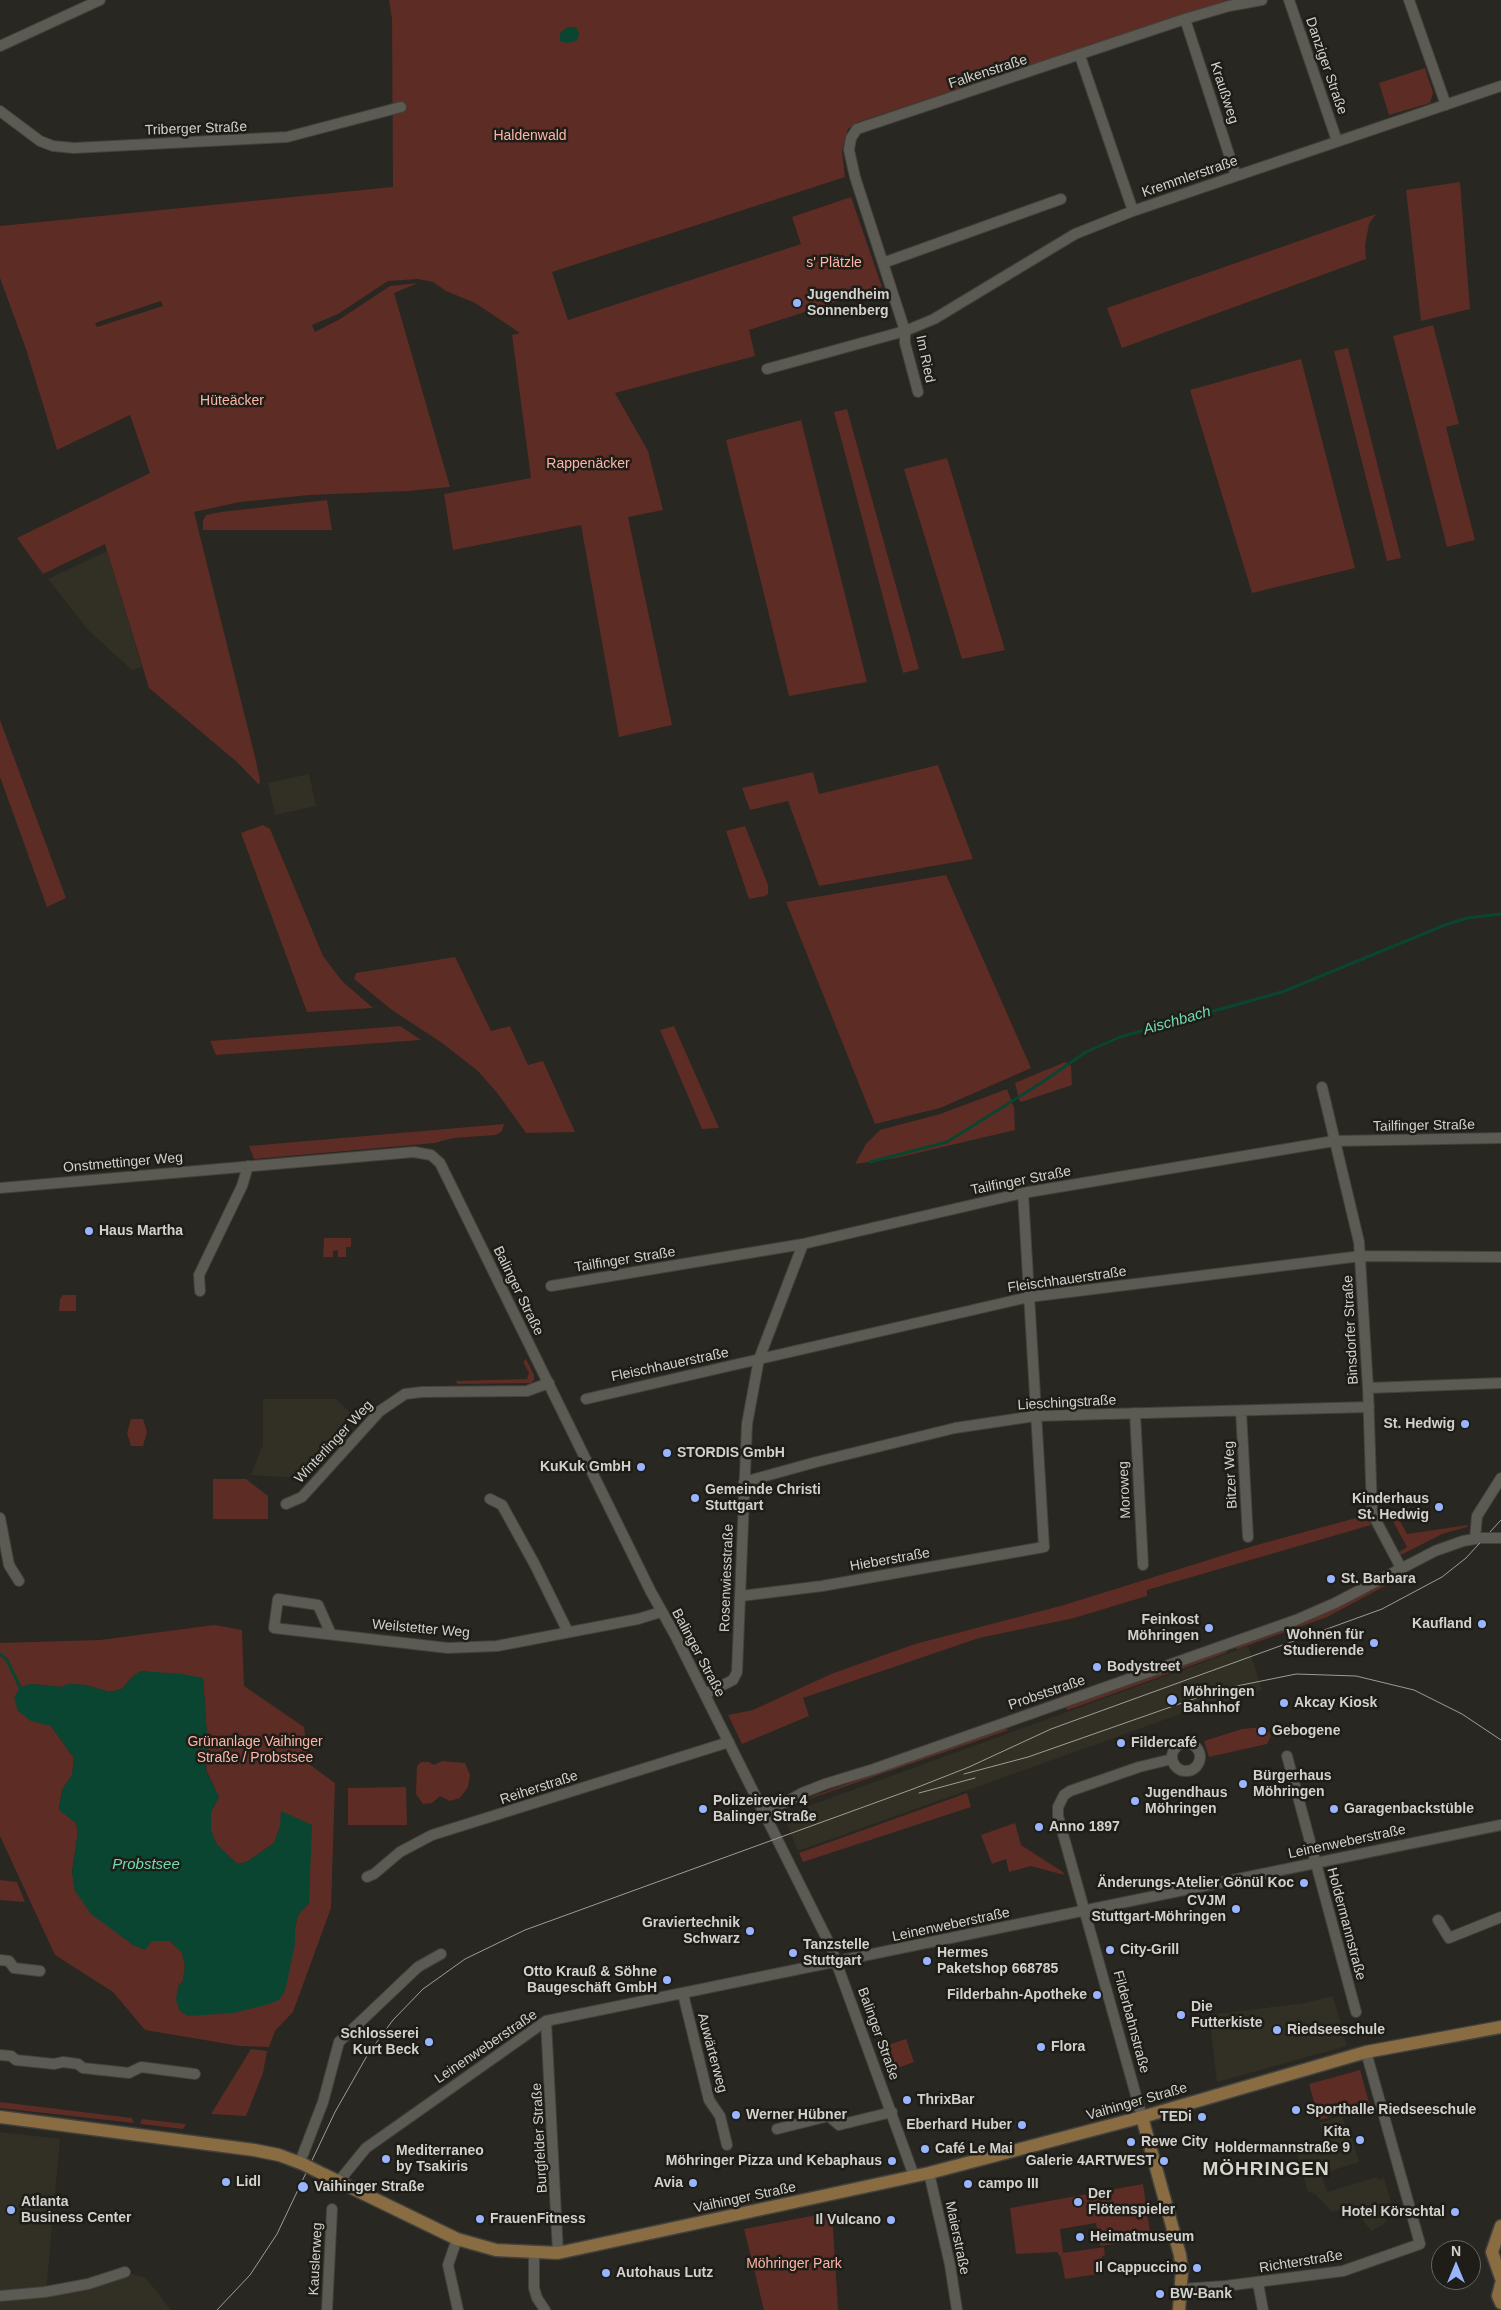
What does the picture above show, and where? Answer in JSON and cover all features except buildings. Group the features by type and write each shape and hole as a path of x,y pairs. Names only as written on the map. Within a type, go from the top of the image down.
{"main road":[{"name":"Vaihinger Straße","path":"0,2117 212,2144 279,2155 302,2163 387,2207 457,2239 496,2250 558,2253 929,2173 1142,2117 1366,2052 1501,2027"},
{"name":"Filderbahnstraße","path":"1142,2117 1180,2255 1181,2288 1178,2310"},
{"path":"1500,2234 1492,2246 1492,2252 1501,2278"},
{"path":"1501,2284 1498,2296 1501,2303"}],"street":[{"path":"0,46 100,0"},
{"name":"Falkenstraße","path":"883,264 855,177 849,150 851,138 857,129 1228,6 1262,0"},
{"name":"Danziger Straße","path":"1289,0 1337,141"},
{"path":"1409,0 1446,105"},
{"name":"Kraußweg","path":"1185,20 1236,176"},
{"path":"1080,56 1133,211"},
{"name":"Kremmlerstraße","path":"767,369 905,331 934,319 1074,234 1133,211 1501,86"},
{"name":"Triberger Straße","path":"0,111 40,141 53,146 74,148 287,137 401,107"},
{"path":"905,331 883,264 1061,199"},
{"name":"Im Ried","path":"905,331 905,343 918,392"},
{"name":"Binsdorfer Straße","path":"1322,1087 1361,1256 1372,1513 1401,1568"},
{"name":"Tailfinger Straße","path":"551,1286 803,1244 1023,1193 1334,1141 1501,1138"},
{"name":"Onstmettinger Weg","path":"0,1188 414,1152 431,1155"},
{"name":"Balinger Straße","path":"431,1155 440,1163 661,1612 766,1814 837,1962 914,2176"},
{"path":"200,1291 199,1275 242,1186 248,1166"},
{"path":"1023,1193 1035,1416"},
{"name":"Rosenwiesstraße","path":"704,1694 733,1680 737,1672 747,1424 759,1359 803,1244"},
{"name":"Fleischhauerstraße","path":"586,1399 1029,1296 1361,1256 1501,1257"},
{"name":"Winterlinger Weg","path":"286,1504 302,1496 380,1411 405,1394 422,1392 527,1391 548,1383"},
{"path":"1368,1388 1501,1383"},
{"name":"Lieschingstraße","path":"744,1482 816,1462 956,1428 1035,1416 1369,1408"},
{"name":"Bitzer Weg","path":"1241,1411 1248,1537"},
{"name":"Moroweg","path":"1135,1413 1143,1565"},
{"name":"Hieberstraße","path":"741,1596 822,1586 1044,1547 1035,1416"},
{"path":"1478,1538 1477,1516 1501,1478"},
{"path":"490,1499 502,1505 568,1632"},
{"path":"0,1518 9,1565 18,1581"},
{"name":"Probststraße","path":"766,1814 802,1794 826,1784 874,1769 1296,1620 1335,1603 1435,1550 1478,1538 1501,1538"},
{"name":"Weilstetter Weg","path":"331,1634 318,1605 278,1599 274,1628 448,1648 488,1647 661,1612"},
{"name":"Reiherstraße","path":"367,1877 374,1874 400,1852 432,1835 729,1742"},
{"name":"Holdermannstraße","path":"1287,1756 1356,2012"},
{"name":"Filderbahnstraße","path":"1142,2117 1086,1910 1058,1816 1060,1801 1070,1791 1138,1767 1172,1758"},
{"name":"Leinenweberstraße","path":"339,2181 366,2148 546,2021 1501,1825"},
{"path":"1438,1920 1449,1938 1501,1917"},
{"path":"302,2163 323,2102 339,2042 418,1966 442,1954"},
{"path":"0,1960 9,1961 14,1968 40,1971"},
{"name":"Auwärterweg","path":"683,1994 706,2091 709,2100 720,2116 727,2145"},
{"name":"Burgfelder Straße","path":"546,2021 558,2253"},
{"name":"Richterstraße","path":"1181,2288 1258,2283 1343,2271 1420,2244 1366,2052"},
{"path":"0,2055 11,2056 16,2060 54,2064 63,2062 78,2064 83,2068 129,2073 141,2068 195,2074"},
{"path":"777,2129 829,2116 839,2126 892,2112"},
{"name":"Maierstraße","path":"929,2173 950,2265 957,2310"},
{"name":"Kauslerweg","path":"327,2310 332,2209"},
{"path":"457,2239 448,2266 458,2310"},
{"path":"534,2253 534,2288 545,2310"},
{"path":"0,2296 46,2292 88,2284 124,2272"},
{"path":"1258,2283 1263,2310"}],"shaded area":[{"path":"107,551 142,667 132,670 89,631 48,579"},
{"path":"309,774 316,806 275,815 268,783"},
{"path":"263,1399 336,1399 353,1415 298,1478 251,1475 263,1445"},
{"name":"Möhringen Bahnhof","path":"1248,1646 1262,1690 1254,1694 1186,1712 798,1851 786,1822 795,1811"},
{"name":"Riedseeschule","path":"1333,1996 1347,2046 1217,2082 1209,2015 1305,2003"},
{"path":"1342,2116 1346,2126 1348,2126 1359,2162 1321,2174 1327,2192 1377,2177 1378,2180 1384,2178 1392,2207 1384,2211 1386,2221 1383,2225 1371,2231 1353,2206 1332,2212 1315,2194 1308,2192 1296,2149 1324,2142 1320,2123"},
{"path":"0,2132 60,2139 46,2292 125,2272 146,2278 171,2310 0,2310"}],"green space":[{"path":"389,0 1229,0 858,122 848,129 842,151 845,177 552,272 568,320 801,244 792,217 851,197 882,287 749,330 755,356 615,393 648,451 663,510 628,517 672,725 619,737 581,525 453,550 444,494 531,478 512,335 520,333 475,303 446,291 433,282 418,279 388,281 338,314 312,325 315,332 340,319 390,286 418,283 394,293 450,487 408,491 309,495 240,502 194,512 256,761 260,780 259,785 237,762 149,688 105,544 43,574 17,538 150,473 130,415 57,450 26,349 0,278 0,226 393,187 392,19","holes":["161,301 163,306 97,327 95,323"]},
{"path":"1425,68 1433,93 1430,103 1389,115 1379,83"},
{"path":"1460,182 1470,309 1421,321 1406,190"},
{"path":"1376,214 1369,224 1365,245 1366,259 1122,348 1107,308"},
{"path":"1433,325 1459,424 1446,427 1475,540 1447,547 1393,336"},
{"path":"1348,348 1401,558 1387,561 1334,351"},
{"path":"1301,359 1355,568 1252,593 1190,390"},
{"path":"847,409 919,669 903,673 834,412"},
{"path":"801,420 867,682 789,696 726,440"},
{"path":"947,458 1005,650 962,659 904,469"},
{"path":"327,500 332,530 203,530 203,521 206,515"},
{"path":"0,720 66,898 47,907 0,777"},
{"path":"938,765 973,859 819,886 788,801 750,810 742,788 813,772 819,794"},
{"path":"263,825 270,829 323,956 342,981 373,1008 307,1012 241,833"},
{"path":"745,826 768,885 768,894 749,899 726,831"},
{"path":"946,875 1031,1068 940,1108 875,1124 786,902"},
{"path":"455,957 491,1031 510,1026 528,1065 543,1061 575,1132 526,1133 498,1094 478,1071 442,1043 392,1010 354,979 356,973"},
{"path":"400,1026 421,1040 216,1055 210,1041"},
{"path":"674,1026 719,1128 702,1129 660,1030"},
{"path":"1065,1062 1071,1066 1072,1085 1021,1102 1019,1100 1015,1083"},
{"path":"1007,1089 1014,1108 1015,1130 896,1158 855,1164 866,1144 880,1130 940,1114"},
{"path":"504,1124 502,1131 496,1135 453,1138 435,1143 254,1159 249,1146"},
{"path":"324,1238 351,1238 351,1247 346,1247 346,1257 338,1257 338,1250 333,1251 333,1257 323,1257"},
{"path":"63,1295 76,1295 76,1311 59,1311 60,1299"},
{"path":"526,1359 534,1375 534,1380 531,1383 458,1384 455,1381 527,1379 529,1373 523,1362"},
{"path":"131,1419 143,1419 147,1432 143,1446 131,1446 127,1433"},
{"path":"213,1479 246,1479 268,1496 268,1519 213,1519"},
{"path":"1394,1510 1407,1534 1468,1525 1467,1527 1442,1534 1401,1555 1399,1552 1407,1547 1388,1511"},
{"path":"1367,1515 1371,1525 1147,1590 1147,1596 1074,1618 979,1638 803,1698 809,1716 742,1744 728,1715 753,1710 831,1674 915,1644 1064,1605 1253,1546"},
{"path":"1401,1574 1400,1578 1327,1617 1238,1649 1234,1648 1325,1613"},
{"name":"Grünanlage Vaihinger Straße / Probstsee","path":"214,1625 242,1630 244,1686 304,1727 309,1764 335,1783 331,1908 293,2012 275,2031 269,2047 240,2046 145,2030 113,1992 55,1955 0,1836 0,1643 100,1640","holes":["141,1671 203,1678 208,1750 206,1770 219,1797 211,1812 211,1831 217,1845 237,1864 247,1862 274,1843 280,1827 309,1903 298,1915 295,1929 295,1945 178,1987 183,1980 185,1967 183,1953 170,1941 152,1941 133,1945 114,1930 75,1891 72,1872 78,1832 76,1823 59,1809 62,1790 72,1775 74,1758 51,1726 31,1684 62,1687 68,1684 86,1685 109,1692 122,1689 132,1677"]},
{"path":"1228,1650 1226,1653 1068,1710 1064,1707"},
{"path":"1262,1727 1268,1730 1271,1736 1267,1744 1209,1757 1204,1741 1242,1729"},
{"path":"1004,1728 1009,1730 803,1801 816,1795"},
{"path":"442,1761 465,1763 470,1775 468,1787 460,1798 450,1801 440,1796 432,1803 423,1804 416,1794 417,1766 421,1762 429,1762 434,1765"},
{"path":"406,1787 407,1825 348,1825 348,1788"},
{"path":"967,1793 971,1807 803,1862 799,1853"},
{"path":"1015,1823 1021,1845 1063,1872 1064,1875 1031,1866 1009,1872 1006,1859 992,1864 981,1835"},
{"path":"0,1880 17,1882 25,1902 0,1900"},
{"path":"906,2039 914,2062 887,2072 879,2048"},
{"path":"251,2049 267,2051 263,2073 246,2116 211,2114"},
{"path":"1360,2070 1370,2106 1319,2120 1309,2084"},
{"path":"0,2102 132,2118 134,2123 0,2108"},
{"path":"142,2119 186,2125 183,2129 140,2124"},
{"path":"1143,2184 1151,2239 1100,2246 1096,2223 1060,2229 1063,2253 1104,2247 1105,2255 1102,2256 1105,2273 1065,2279 1061,2258 1057,2252 1016,2254 1010,2208"},
{"name":"Möhringer Park","path":"832,2212 838,2310 764,2310 744,2229"}],"water":[{"path":"567,27 576,27 579,33 577,41 567,43 560,41 560,33"},
{"name":"Probstsee","path":"141,1671 182,1674 203,1678 208,1750 205,1769 219,1797 211,1812 211,1831 217,1845 237,1864 247,1862 274,1843 280,1827 281,1811 312,1825 309,1903 298,1915 295,1929 295,1944 285,1991 279,2000 233,2013 188,2016 180,2011 176,2000 185,1967 182,1953 170,1941 152,1941 145,1950 133,1945 91,1914 75,1891 72,1872 78,1832 76,1823 59,1810 62,1790 72,1775 74,1758 51,1726 31,1721 18,1711 14,1698 20,1687 31,1684 62,1687 68,1684 86,1685 109,1692 122,1689 132,1677"}],"waterway":[{"name":"Aischbach","path":"870,1162 947,1142 1041,1083 1086,1052 1120,1037 1282,992 1445,925 1467,918 1501,914"},
{"path":"0,1654 7,1660 20,1687"}],"tram line":[{"path":"217,2310 250,2275 277,2234 335,2112 368,2054 393,2020 423,1989 465,1959 525,1930 913,1789 969,1767 1051,1729 1382,1609 1442,1577 1466,1558 1501,1520"},
{"path":"964,1774 1028,1757 1222,1689 1296,1674 1356,1676 1414,1690 1462,1714 1501,1740"},
{"path":"919,1793 975,1778"}],"place":[{"name":"Jugendheim Sonnenberg","path":"797,303"},
{"name":"Haus Martha","path":"89,1231"},
{"name":"St. Hedwig","path":"1465,1424"},
{"name":"STORDIS GmbH","path":"667,1453"},
{"name":"KuKuk GmbH","path":"641,1467"},
{"name":"Gemeinde Christi Stuttgart","path":"695,1498"},
{"name":"Kinderhaus St. Hedwig","path":"1439,1507"},
{"name":"St. Barbara","path":"1331,1579"},
{"name":"Kaufland","path":"1482,1624"},
{"name":"Feinkost Möhringen","path":"1209,1628"},
{"name":"Wohnen für Studierende","path":"1374,1643"},
{"name":"Bodystreet","path":"1097,1667"},
{"name":"Möhringen Bahnhof","path":"1172,1700"},
{"name":"Akcay Kiosk","path":"1284,1703"},
{"name":"Gebogene","path":"1262,1731"},
{"name":"Fildercafé","path":"1121,1743"},
{"name":"Bürgerhaus Möhringen","path":"1243,1784"},
{"name":"Jugendhaus Möhringen","path":"1135,1801"},
{"name":"Polizeirevier 4 Balinger Straße","path":"703,1809"},
{"name":"Garagenbackstüble","path":"1334,1809"},
{"name":"Anno 1897","path":"1039,1827"},
{"name":"Änderungs-Atelier Gönül Koc","path":"1304,1883"},
{"name":"CVJM Stuttgart-Möhringen","path":"1236,1909"},
{"name":"Graviertechnik Schwarz","path":"750,1931"},
{"name":"City-Grill","path":"1110,1950"},
{"name":"Tanzstelle Stuttgart","path":"793,1953"},
{"name":"Hermes Paketshop 668785","path":"927,1961"},
{"name":"Otto Krauß & Söhne Baugeschäft GmbH","path":"667,1980"},
{"name":"Filderbahn-Apotheke","path":"1097,1995"},
{"name":"Die Futterkiste","path":"1181,2015"},
{"name":"Riedseeschule","path":"1277,2030"},
{"name":"Schlosserei Kurt Beck","path":"429,2042"},
{"name":"Flora","path":"1041,2047"},
{"name":"ThrixBar","path":"907,2100"},
{"name":"Sporthalle Riedseeschule","path":"1296,2110"},
{"name":"Werner Hübner","path":"736,2115"},
{"name":"TEDi","path":"1202,2117"},
{"name":"Eberhard Huber","path":"1022,2125"},
{"name":"Kita Holdermannstraße 9","path":"1360,2140"},
{"name":"Rewe City","path":"1131,2142"},
{"name":"Café Le Mai","path":"925,2149"},
{"name":"Mediterraneo by Tsakiris","path":"386,2159"},
{"name":"Möhringer Pizza und Kebaphaus","path":"892,2161"},
{"name":"Galerie 4ARTWEST","path":"1164,2161"},
{"name":"Lidl","path":"226,2182"},
{"name":"Avia","path":"693,2183"},
{"name":"campo III","path":"968,2184"},
{"name":"Vaihinger Straße","path":"303,2187"},
{"name":"Der Flötenspieler","path":"1078,2202"},
{"name":"Atlanta Business Center","path":"11,2210"},
{"name":"Hotel Körschtal","path":"1455,2212"},
{"name":"FrauenFitness","path":"480,2219"},
{"name":"Il Vulcano","path":"891,2220"},
{"name":"Heimatmuseum","path":"1080,2237"},
{"name":"Il Cappuccino","path":"1197,2268"},
{"name":"Autohaus Lutz","path":"606,2273"},
{"name":"BW-Bank","path":"1160,2294"}],"district":[{"name":"MÖHRINGEN","path":"1266,2170"}],"park label":[{"name":"Haldenwald","path":"530,136"},
{"name":"s' Plätzle","path":"834,263"},
{"name":"Hüteäcker","path":"232,401"},
{"name":"Rappenäcker","path":"588,464"}]}
